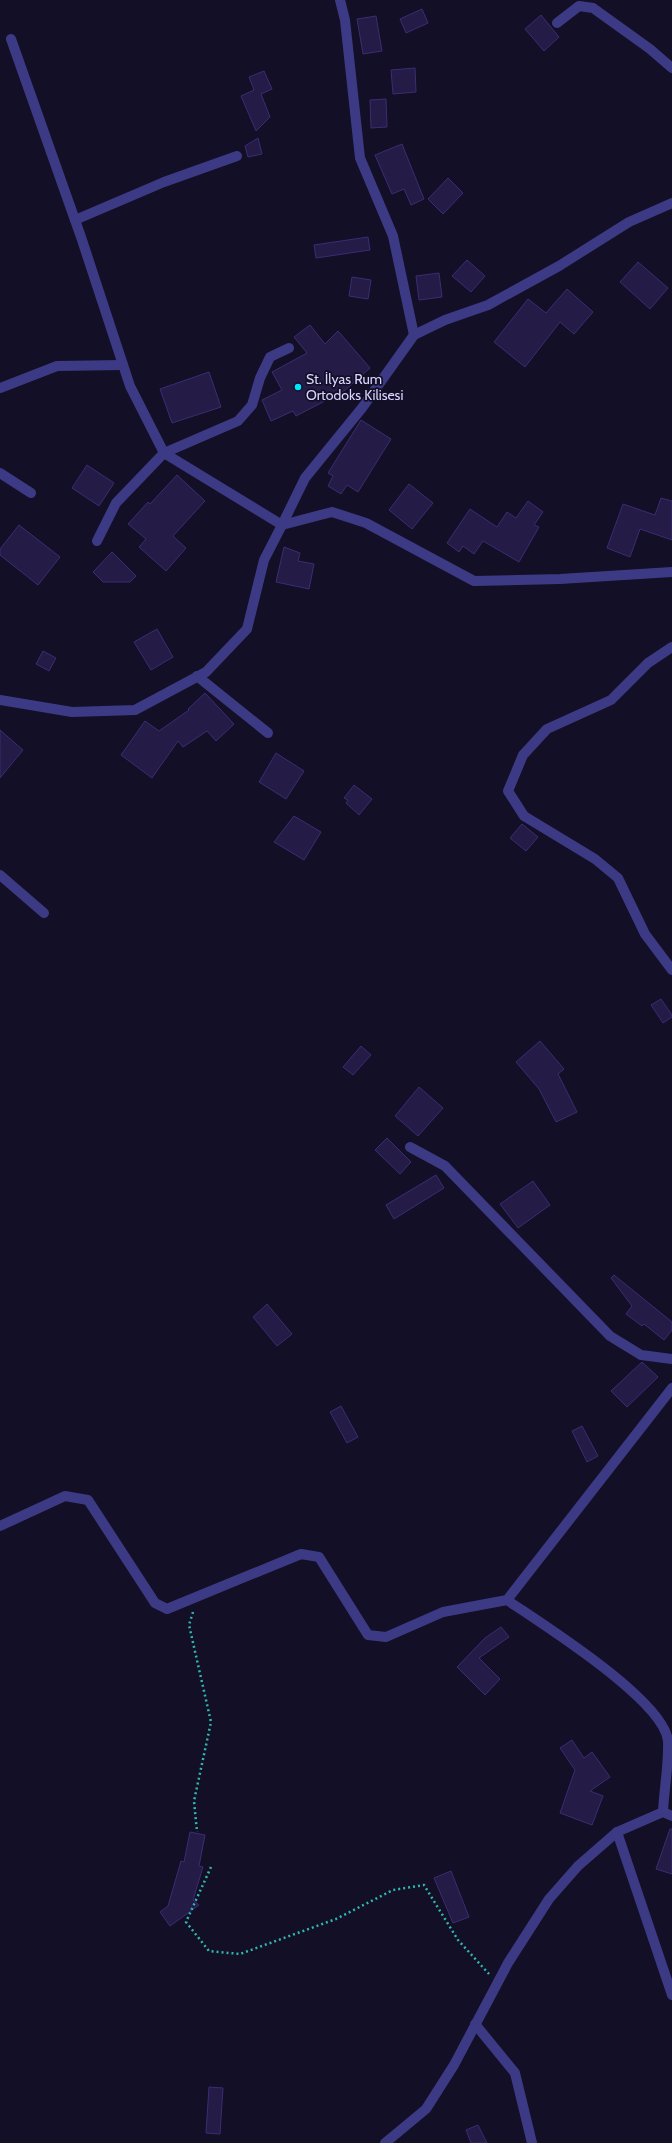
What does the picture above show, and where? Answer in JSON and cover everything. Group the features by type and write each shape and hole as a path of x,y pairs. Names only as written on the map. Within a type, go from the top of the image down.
{"street":[{"path":"340,0 345,20 360,158 393,236 414,335"},
{"path":"557,24 579,6 593,8 650,49 672,68"},
{"path":"11,39 75,220 130,386 164,453 282,525 332,512 366,523 474,581 560,580 672,572"},
{"path":"75,220 164,182 237,156"},
{"path":"0,700 72,712 136,710 206,672 247,629 264,560 305,478 362,408 414,335 445,320 488,305 559,266 629,222 672,203"},
{"path":"97,541 116,503 164,453 238,421 252,405 260,378 270,357 289,348"},
{"path":"0,388 57,366 123,365"},
{"path":"0,473 31,493"},
{"path":"672,647 648,663 611,700 547,729 523,755 508,791 524,816 595,859 618,878 645,934 672,970"},
{"path":"197,676 268,733"},
{"path":"0,875 44,913"},
{"path":"410,1147 445,1166 610,1336 641,1355 672,1360"},
{"path":"0,1526 65,1496 88,1500 155,1603 167,1609 301,1554 319,1557 368,1634 386,1637 443,1612 507,1600 672,1388"},
{"path":"385,2143 426,2109 454,2065 497,1983 549,1899 578,1866 617,1832 667,1814 668,1740 656,1716 619,1678 507,1600"},
{"path":"617,1832 672,1995"},
{"path":"475,2024 515,2073 532,2143"}],"path":[{"path":"195,1598 193,1618 189,1625 211,1722 194,1801 197,1832"},
{"path":"211,1867 186,1922 209,1951 240,1954 336,1919 393,1890 424,1886 458,1940 497,1983"}],"building":[{"path":"422,9 428,23 406,33 400,19"},
{"path":"541,15 559,37 544,51 525,29"},
{"path":"376,16 382,51 363,54 357,19"},
{"path":"415,68 416,92 393,94 391,70"},
{"path":"264,71 272,89 261,94 270,117 256,131 241,96 254,90 249,77"},
{"path":"386,99 387,127 371,128 370,100"},
{"path":"258,138 262,154 248,157 245,146"},
{"path":"402,144 424,199 411,205 404,189 392,194 375,155"},
{"path":"448,178 463,193 443,214 428,199"},
{"path":"368,237 370,250 316,258 314,245"},
{"path":"467,260 485,276 471,292 452,276"},
{"path":"638,262 668,288 650,309 620,282"},
{"path":"439,273 442,297 419,300 416,276"},
{"path":"352,277 371,280 368,299 349,296"},
{"path":"567,289 593,312 574,334 560,322 525,367 494,342 528,299 546,313"},
{"path":"310,325 325,344 338,331 370,368 344,391 296,416 293,411 271,421 262,400 282,390 272,372 307,353 294,337"},
{"path":"209,372 221,407 172,423 160,389"},
{"path":"361,420 391,439 358,492 347,485 341,494 328,486 333,476 328,473"},
{"path":"87,465 114,483 99,506 72,488"},
{"path":"177,475 205,501 173,536 186,548 166,571 139,547 146,539 128,524 148,502 150,504"},
{"path":"409,484 433,503 412,529 389,510"},
{"path":"661,498 672,501 672,540 640,529 630,557 607,548 623,504 655,515"},
{"path":"528,501 543,512 534,525 539,527 519,562 483,541 474,554 463,546 459,552 447,543 470,509 497,527 507,512 516,518"},
{"path":"19,525 60,557 38,585 0,555 0,549"},
{"path":"284,547 300,553 298,561 314,564 309,589 276,582"},
{"path":"112,552 136,576 130,582 103,582 93,572"},
{"path":"157,629 173,657 151,670 134,642"},
{"path":"43,651 56,658 49,671 36,664"},
{"path":"205,693 234,724 216,741 207,731 183,747 178,741 152,778 121,755 145,721 159,731 189,710 188,709"},
{"path":"0,730 23,750 0,778"},
{"path":"276,753 304,771 286,799 259,782"},
{"path":"354,785 372,799 359,815 346,803 348,800 344,798"},
{"path":"294,816 321,832 304,860 274,842"},
{"path":"522,824 538,837 526,851 510,838"},
{"path":"661,999 672,1015 672,1017 663,1023 651,1005"},
{"path":"540,1041 564,1069 558,1074 577,1112 556,1122 539,1089 516,1062"},
{"path":"361,1046 371,1055 353,1075 343,1067"},
{"path":"419,1087 443,1108 418,1136 395,1116"},
{"path":"387,1138 411,1162 400,1174 375,1150"},
{"path":"436,1175 444,1188 394,1219 386,1205"},
{"path":"533,1181 550,1205 518,1228 500,1204"},
{"path":"614,1275 672,1322 672,1330 664,1340 644,1324 642,1326 626,1314 632,1306 611,1278"},
{"path":"267,1304 292,1334 277,1346 253,1317"},
{"path":"642,1362 658,1377 627,1407 611,1391"},
{"path":"341,1406 358,1437 347,1443 330,1412"},
{"path":"582,1426 598,1456 587,1462 572,1431"},
{"path":"501,1627 509,1637 479,1658 500,1679 485,1695 457,1667 485,1638"},
{"path":"572,1740 584,1758 592,1752 610,1777 590,1791 603,1796 592,1825 560,1813 575,1770 560,1748"},
{"path":"670,1829 672,1829 672,1874 656,1869"},
{"path":"190,1832 205,1835 199,1866 203,1867 193,1900 199,1905 170,1926 160,1912 168,1906 181,1861 184,1862"},
{"path":"451,1871 469,1917 453,1923 434,1878"},
{"path":"209,2087 223,2088 220,2134 206,2133"},
{"path":"478,2125 487,2143 471,2143 466,2130"}],"place":[{"name":"St. İlyas Rum Ortodoks Kilisesi","path":"298,387"}]}
